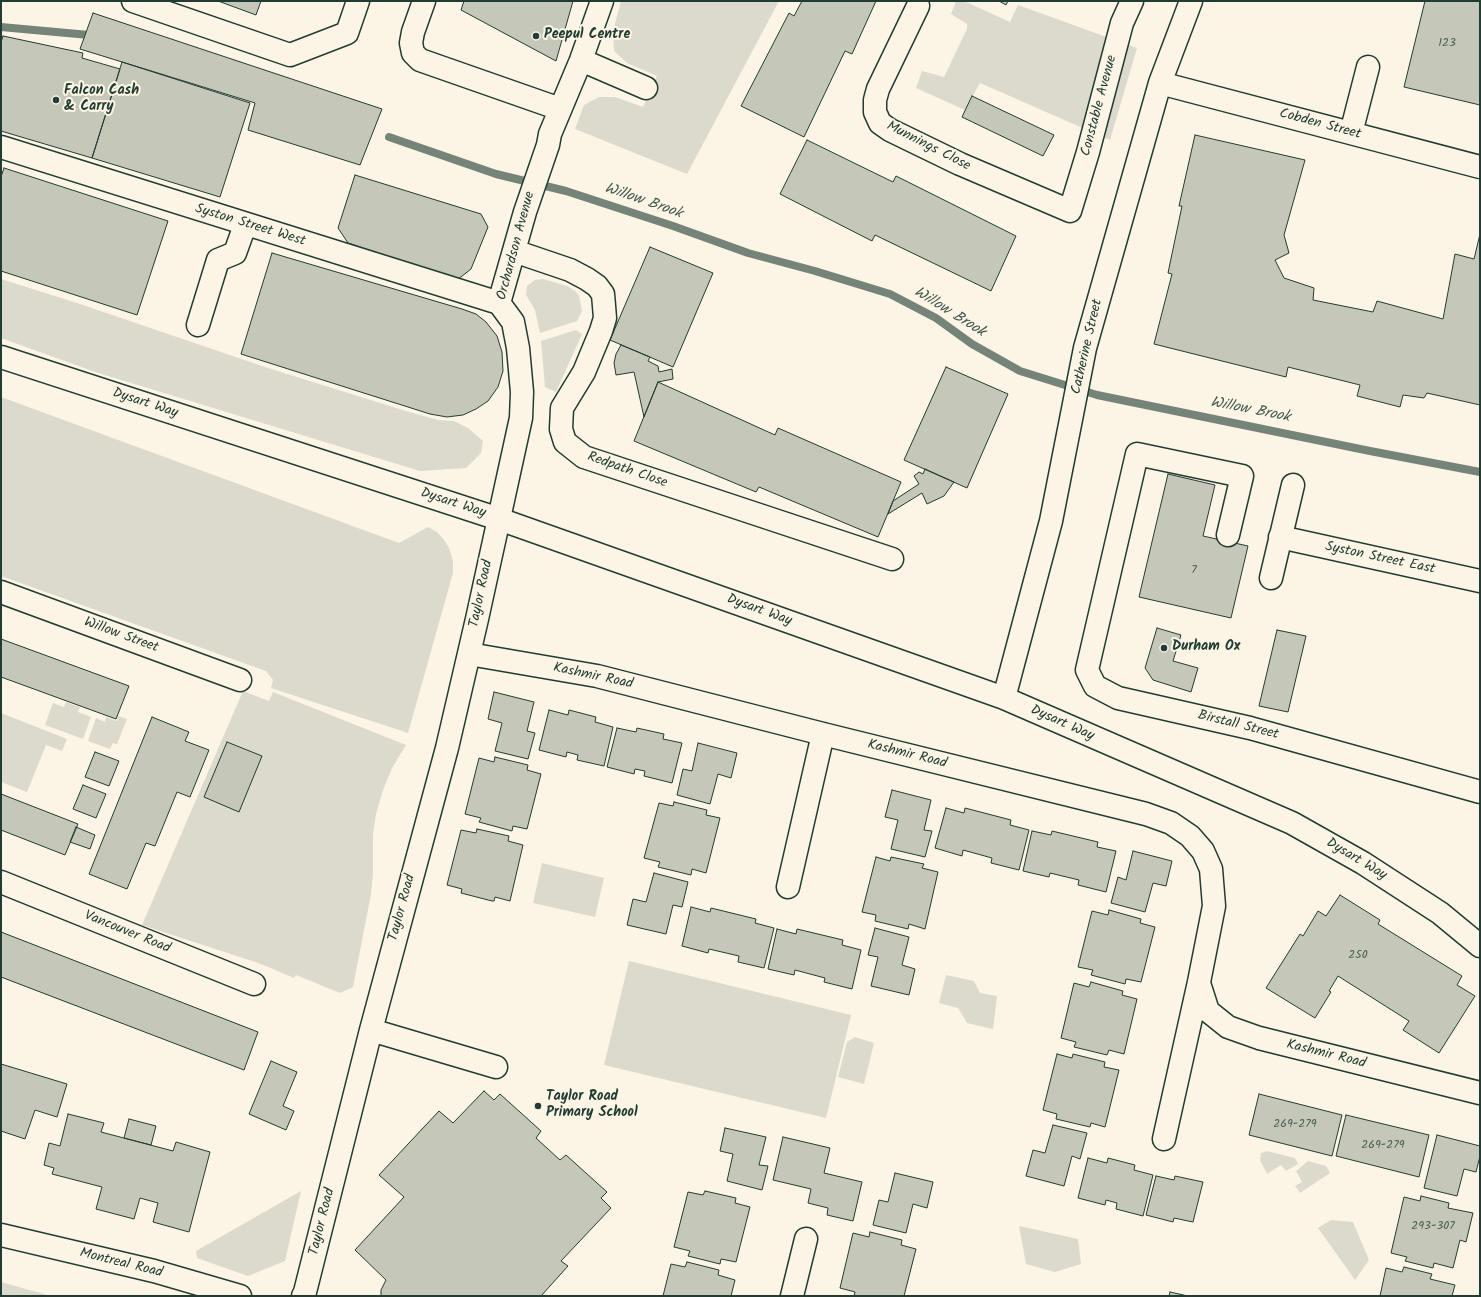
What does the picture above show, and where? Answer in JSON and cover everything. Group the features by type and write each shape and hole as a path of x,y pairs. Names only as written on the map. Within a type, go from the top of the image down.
{"street":[{"path":"133,1 290,55 347,33 358,1"},
{"path":"424,1 413,32 411,43 413,53 420,60 560,109"},
{"name":"Orchardson Avenue","path":"498,519 521,418 522,392 518,348 513,322 499,303 525,212 550,134 581,60 602,1"},
{"name":"Constable Avenue","path":"1070,211 1088,152 1122,23 1132,1"},
{"name":"Catherine Street","path":"1004,698 1051,521 1085,348 1160,83 1191,1"},
{"name":"Munnings Close","path":"918,6 874,100 875,112 880,123 890,130 960,164 1070,211"},
{"path":"581,60 646,88"},
{"path":"1351,133 1368,67"},
{"name":"Cobden Street","path":"1160,83 1480,167"},
{"name":"Syston Street West","path":"1,147 245,225 499,303"},
{"path":"198,325 218,260 235,254 245,225"},
{"name":"Redpath Close","path":"514,251 570,270 587,278 597,286 603,294 605,318 601,331 584,372 562,408 561,429 565,442 584,457 892,559"},
{"name":"Dysart Way","path":"1,357 498,519 1004,698 1292,823 1363,863 1440,913 1480,946"},
{"name":"Birstall Street","path":"1228,535 1242,476 1137,454 1087,670 1095,686 1118,698 1250,728 1480,792"},
{"path":"1271,578 1293,486"},
{"name":"Taylor Road","path":"303,1296 371,1030 447,748 478,619 498,519"},
{"name":"Syston Street East","path":"1280,537 1480,581"},
{"name":"Willow Street","path":"1,592 240,680"},
{"name":"Kashmir Road","path":"469,654 597,676 1146,814 1171,823 1190,836 1203,851 1211,869 1214,906 1199,982 1164,1139"},
{"path":"788,887 823,734"},
{"name":"Vancouver Road","path":"1,882 254,984"},
{"name":"Kashmir Road","path":"1199,982 1208,1011 1228,1027 1259,1038 1480,1093"},
{"path":"371,1030 496,1067"},
{"name":"Montreal Road","path":"1,1235 154,1271 230,1295"},
{"path":"792,1296 806,1238"}],"shaded area":[{"path":"621,1 779,1 687,174 575,129 584,105 599,97 615,97 643,107 657,76 627,63 614,51 613,31"},
{"path":"956,1 964,1 1010,22 1018,5 1137,48 1110,140 980,83 965,110 916,88 922,71 944,77 967,29 967,24 951,14"},
{"path":"1,279 80,304 268,368 409,412 438,420 454,421 468,428 483,441 481,453 466,468 420,471 95,372 1,338"},
{"path":"543,279 567,286 575,291 579,296 582,311 577,321 540,333 535,310 526,295 527,286 535,280"},
{"path":"576,330 582,334 556,392 545,387 541,341"},
{"path":"1,397 399,543 428,527 437,532 449,548 453,561 453,573 408,733 271,688 273,680 266,671 1,576"},
{"path":"243,691 269,701 273,692 406,745 392,768 383,790 376,814 373,834 373,873 371,894 353,987 340,993 296,975 294,978 261,964 142,925"},
{"path":"66,702 80,707 78,712 91,717 83,739 45,725 53,703 64,707"},
{"path":"1,713 67,739 62,751 46,745 27,792 1,782"},
{"path":"118,716 127,719 117,744 113,743 110,749 88,741 96,718 105,722 106,717 117,721"},
{"path":"542,863 604,878 595,917 533,903"},
{"path":"629,961 851,1015 826,1118 604,1065"},
{"path":"946,975 974,981 980,993 997,996 993,1029 967,1023 958,1008 939,1003"},
{"path":"855,1037 874,1043 864,1084 838,1077 847,1042"},
{"path":"1267,1151 1295,1158 1298,1164 1286,1171 1281,1165 1267,1174 1260,1160 1261,1153"},
{"path":"1308,1161 1326,1166 1330,1173 1300,1193 1295,1186 1302,1182 1296,1171"},
{"path":"301,1191 285,1261 248,1276 197,1258 196,1251"},
{"path":"1331,1220 1353,1222 1369,1260 1355,1280 1318,1228"},
{"path":"1019,1226 1078,1239 1081,1264 1055,1272 1026,1264"},
{"path":"1,1282 51,1296 1,1296"}],"building":[{"path":"218,1 261,1 256,15"},
{"name":"Peepul Centre","path":"464,1 573,1 556,61 461,10"},
{"path":"802,1 876,1 852,54 845,51 804,137 741,106 789,13 794,16"},
{"path":"999,1 1008,1 1006,5"},
{"path":"1425,1 1480,1 1480,105 1404,87"},
{"path":"93,13 382,109 360,165 248,130 255,103 80,49"},
{"name":"Falcon Cash & Carry","path":"3,36 83,53 82,58 120,69 92,158 1,131 1,42"},
{"path":"122,62 250,103 220,197 92,158"},
{"path":"972,96 1054,135 1043,156 962,117"},
{"path":"1195,135 1305,160 1284,235 1289,253 1275,260 1284,278 1314,288 1313,300 1373,312 1377,301 1443,319 1455,254 1474,259 1480,234 1480,405 1427,393 1424,398 1403,395 1400,407 1357,396 1360,385 1288,367 1286,377 1154,344 1172,274 1168,273 1182,206 1179,206"},
{"path":"807,140 893,182 896,176 1016,236 991,291 875,235 872,241 780,194"},
{"path":"4,168 168,221 137,315 1,271 1,177"},
{"path":"355,175 481,214 488,227 471,269 457,280 348,243 338,228"},
{"path":"650,247 713,273 673,367 610,340"},
{"path":"272,253 476,314 486,322 497,336 502,352 503,371 498,387 488,401 476,409 463,415 447,417 430,414 241,354"},
{"path":"621,345 650,357 648,361 658,366 659,372 672,369 673,379 658,382 644,417 634,372 616,375 614,363 616,354"},
{"path":"946,367 1008,394 967,488 904,460"},
{"path":"658,382 775,435 778,428 901,482 878,537 759,487 756,492 634,441"},
{"path":"925,469 954,482 944,496 927,504 922,493 888,514 893,501 919,484 914,476 919,472 923,474"},
{"path":"1168,474 1215,485 1203,536 1248,546 1231,618 1139,597"},
{"name":"Durham Ox","path":"1157,628 1181,635 1173,661 1198,668 1191,692 1153,680 1145,668"},
{"path":"1277,630 1306,636 1288,712 1259,706"},
{"path":"1,639 129,686 116,719 1,677"},
{"path":"494,692 534,702 527,731 535,733 528,759 495,751 502,723 488,719"},
{"path":"549,710 568,715 569,710 596,717 595,722 613,727 604,766 577,760 578,755 567,752 566,757 539,750"},
{"path":"152,717 189,732 185,741 209,750 190,797 177,792 155,846 146,843 127,889 89,874"},
{"path":"617,728 636,732 637,728 664,734 663,739 682,743 672,783 644,776 645,771 635,769 634,774 607,767"},
{"path":"227,742 262,756 239,812 204,797"},
{"path":"698,743 737,753 731,778 718,774 710,804 677,795 683,769 692,771"},
{"path":"95,752 119,761 109,786 85,777"},
{"path":"495,757 528,765 527,770 541,774 527,829 513,826 512,831 479,822 481,818 465,814 479,758 494,762"},
{"path":"83,785 106,794 96,818 73,809"},
{"path":"892,790 931,800 924,830 932,831 925,857 891,849 898,820 885,817"},
{"path":"1,794 78,824 65,855 1,830"},
{"path":"674,802 707,810 706,815 720,818 706,873 692,869 691,875 658,867 660,862 644,858 659,803 673,806"},
{"path":"946,808 964,813 965,808 1011,820 1010,825 1029,830 1019,870 991,863 992,858 963,850 962,856 935,848"},
{"path":"76,827 95,835 90,849 70,842"},
{"path":"477,829 509,836 508,841 523,845 510,901 495,897 494,901 492,901 461,893 462,889 447,885 461,830 476,833"},
{"path":"1032,831 1051,835 1052,831 1098,842 1097,847 1116,851 1106,892 1078,885 1079,880 1050,873 1049,877 1023,871"},
{"path":"1133,851 1172,861 1166,886 1153,883 1145,912 1111,903 1118,877 1126,880"},
{"path":"876,857 890,861 891,857 924,864 922,868 938,872 925,929 909,924 908,929 875,921 876,915 862,912"},
{"path":"654,873 688,882 682,907 673,905 666,934 627,925 633,899 646,902"},
{"path":"1340,895 1380,920 1378,924 1462,976 1457,985 1475,996 1439,1053 1403,1030 1409,1021 1338,976 1329,991 1331,992 1315,1018 1266,988 1300,934 1303,936 1318,911 1326,916"},
{"path":"691,907 710,912 711,908 756,919 755,923 774,928 764,968 738,962 739,956 709,949 708,953 682,946"},
{"path":"1109,910 1141,919 1140,923 1155,927 1141,982 1126,979 1125,984 1091,975 1093,970 1078,967 1092,911 1108,915"},
{"path":"875,928 909,937 902,965 915,969 909,995 871,986 878,957 868,955"},
{"path":"777,929 796,934 797,929 843,940 842,945 861,950 852,989 824,982 825,978 795,970 794,975 768,969"},
{"path":"1,932 258,1032 244,1070 1,977"},
{"path":"1091,982 1123,991 1122,995 1137,999 1124,1054 1109,1050 1107,1055 1074,1047 1076,1042 1061,1038 1074,983 1089,987"},
{"path":"1057,1054 1072,1058 1073,1054 1105,1062 1104,1067 1119,1070 1105,1127 1091,1123 1090,1127 1056,1119 1057,1114 1043,1110"},
{"path":"271,1061 297,1072 283,1106 294,1111 286,1130 249,1114"},
{"path":"1,1064 67,1084 57,1117 35,1110 25,1139 1,1131"},
{"path":"484,1091 494,1100 500,1094 541,1131 536,1138 560,1160 566,1155 607,1192 601,1198 611,1208 561,1261 568,1266 541,1296 381,1296 381,1290 386,1280 355,1250 404,1197 379,1175 439,1111 453,1123"},
{"path":"1259,1094 1342,1115 1332,1156 1249,1135"},
{"path":"68,1114 104,1123 101,1132 173,1151 176,1142 210,1152 189,1232 153,1222 158,1203 140,1198 134,1219 96,1209 102,1187 52,1174 54,1168 44,1165 49,1143 60,1146"},
{"path":"1346,1115 1429,1135 1419,1177 1336,1156"},
{"path":"129,1119 156,1126 151,1145 124,1138"},
{"path":"1053,1125 1087,1133 1080,1159 1072,1156 1064,1186 1026,1176 1033,1150 1045,1153"},
{"path":"725,1128 766,1137 759,1165 768,1166 762,1190 727,1181 733,1154 720,1151"},
{"path":"1437,1135 1480,1146 1480,1156 1476,1172 1464,1169 1457,1196 1424,1188"},
{"path":"783,1137 830,1148 824,1173 862,1182 853,1221 827,1215 828,1208 808,1203 811,1189 773,1180"},
{"path":"1088,1158 1107,1163 1108,1158 1135,1165 1134,1170 1153,1175 1143,1216 1116,1209 1117,1203 1106,1200 1105,1205 1078,1198"},
{"path":"895,1173 933,1182 927,1208 913,1204 906,1233 873,1225 879,1200 888,1202"},
{"path":"1156,1176 1174,1180 1175,1176 1203,1182 1193,1222 1174,1218 1173,1222 1146,1215"},
{"path":"705,1191 736,1198 735,1203 750,1207 736,1262 721,1259 720,1264 688,1256 690,1251 674,1247 688,1192 703,1195"},
{"path":"1421,1196 1449,1203 1448,1208 1473,1213 1466,1242 1460,1240 1453,1268 1434,1263 1433,1268 1405,1261 1407,1257 1391,1253 1404,1197 1420,1201"},
{"path":"870,1232 902,1240 901,1245 916,1249 904,1296 854,1296 855,1292 840,1288 853,1233 869,1237"},
{"path":"687,1262 719,1270 718,1275 735,1280 731,1296 663,1296 671,1264 685,1267"},
{"path":"1404,1267 1432,1274 1430,1279 1455,1285 1452,1296 1380,1296 1386,1268 1402,1272"},
{"path":"1170,1292 1188,1296 1169,1296"}],"waterway":[{"path":"1,27 89,35"},
{"name":"Willow Brook","path":"389,137 496,174 566,191 673,226 748,253 815,271 890,294 936,318 972,344 1020,371 1097,395 1480,472"}],"place":[{"name":"Peepul Centre","path":"536,36"},
{"name":"Falcon Cash & Carry","path":"56,100"},
{"name":"Durham Ox","path":"1164,648"},
{"name":"Taylor Road Primary School","path":"538,1106"}]}
